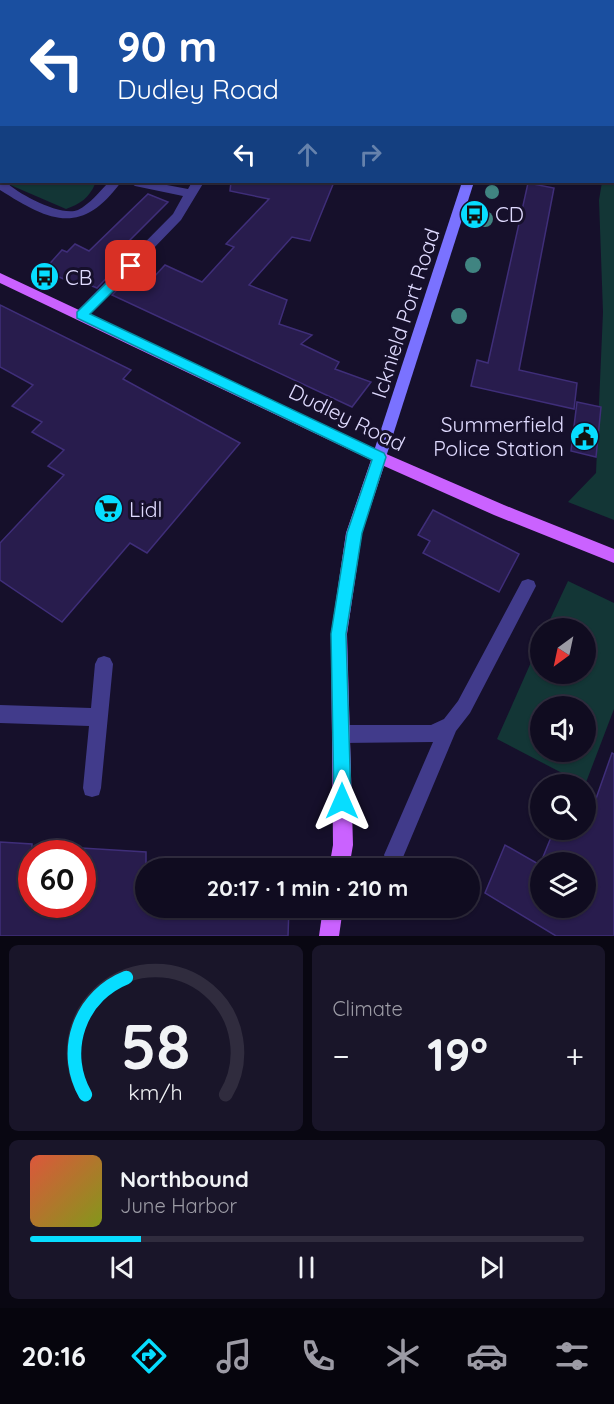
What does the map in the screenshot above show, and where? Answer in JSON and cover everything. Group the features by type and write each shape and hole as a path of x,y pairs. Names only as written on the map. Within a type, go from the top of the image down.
{"main road":[{"name":"Icknield Port Road","path":"379,457 468,183"},
{"name":"Dudley Road","path":"0,278 379,457 499,510 614,556"},
{"path":"341,858 343,845 339,634 354,533 379,457"},
{"path":"329,936 332,918"}],"street":[{"path":"2,183 4,187 46,210 73,215 80,214 92,205 115,183"},
{"path":"140,183 191,194"},
{"path":"81,315 177,217 197,183"},
{"path":"394,855 450,725 464,707 528,586"},
{"path":"92,788 104,664"},
{"path":"0,714 100,717"},
{"path":"342,734 432,734 450,725"}],"green space":[{"path":"602,183 614,183 614,520 568,502 596,473 603,312 599,200"},
{"path":"8,184 95,184 84,200 66,209"},
{"path":"568,581 614,603 614,709 596,756 596,696 530,696 530,756 497,739 530,665 530,684 596,684 596,618 551,618"},
{"path":"541,762 594,762 589,774 564,774"}],"building":[{"path":"231,183 334,183 310,241 292,237 249,285 287,300 279,324 312,335 301,344 339,362 335,369 371,382 352,407 112,295 135,271 152,279 165,265 202,282 234,247 226,244 269,199 230,191"},
{"path":"528,183 554,188 519,370 577,383 574,409 471,386 477,360 488,363"},
{"path":"148,194 168,202 110,260 120,264 97,288 85,283 81,287 44,270 62,250 67,252 75,244 89,251"},
{"name":"Lidl","path":"0,305 131,370 123,379 240,443 147,553 130,543 62,622 0,580 0,543 64,475 48,466 64,450 32,432 42,422 12,406 33,385 0,367"},
{"path":"577,402 601,407 596,457 571,451"},
{"path":"433,510 519,554 499,592 423,553 430,541 418,535"},
{"path":"612,753 614,754 614,936 556,936 485,893 505,845 530,859 530,918 596,918 596,852 545,852 550,840 596,840 596,799"},
{"path":"0,842 18,843 18,918 96,918 96,849 146,852 146,858 135,858 135,918 289,918 288,936 0,936"}],"place":[{"name":"CD","path":"474,214"},
{"name":"CB","path":"44,277"},
{"name":"Summerfield Police Station","path":"585,436"},
{"name":"Lidl","path":"108,509"}],"route":[{"path":"131,266 81,315 379,457 354,533 339,634 342,801"}]}
